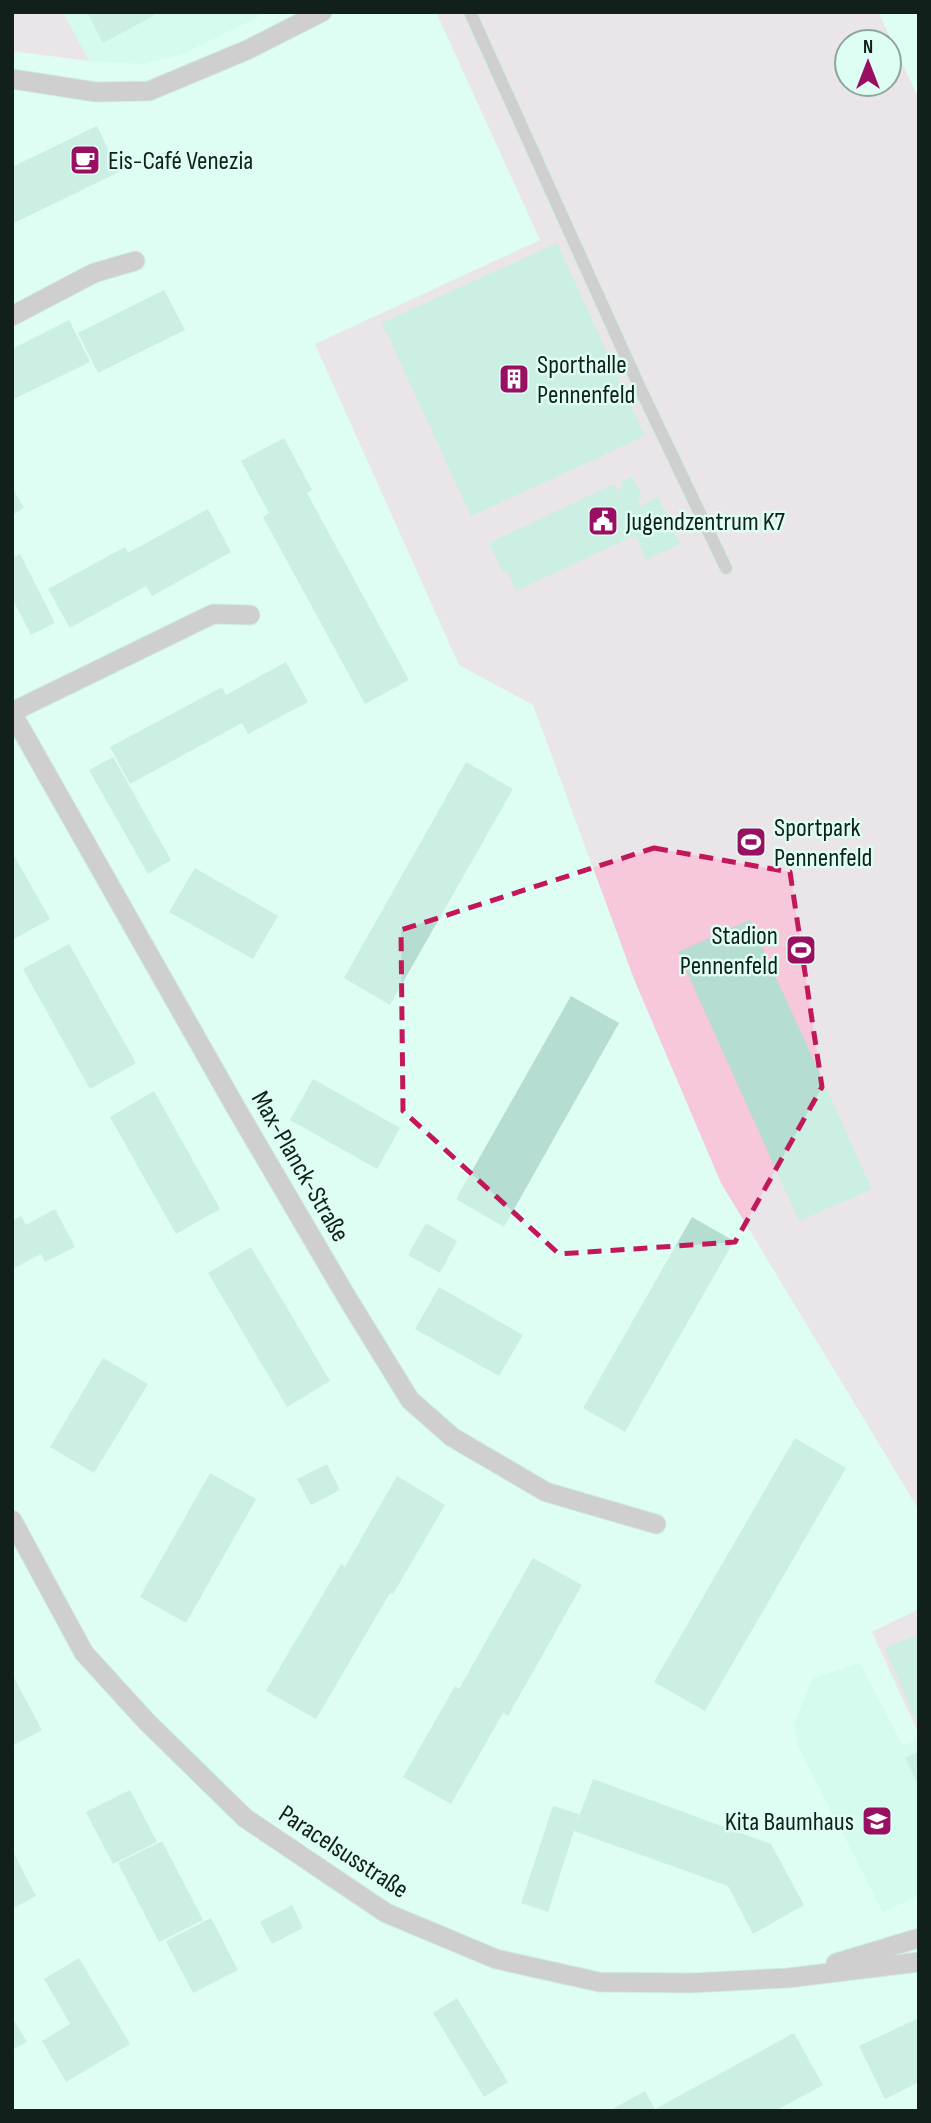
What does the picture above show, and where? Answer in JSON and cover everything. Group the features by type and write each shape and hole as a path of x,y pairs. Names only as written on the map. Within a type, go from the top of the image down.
{"street":[{"path":"12,79 96,92 149,91 247,50 322,12"},
{"path":"12,316 94,272 135,261"},
{"name":"Max-Planck-Straße","path":"250,615 213,614 12,712 236,1108 410,1400 452,1437 546,1492 656,1524"},
{"name":"Paracelsusstraße","path":"12,1520 84,1653 147,1722 245,1818 386,1913 496,1959 598,1982 690,1983 788,1978 919,1962"},
{"name":"Paracelsusstraße","path":"788,1978 919,1938"}],"lane":[{"path":"470,12 639,388 726,568"}],"highlighted area":[{"path":"654,848 790,872 822,1087 735,1242 559,1254 403,1111 401,930"}],"shaded area":[{"path":"12,12 63,12 89,61 12,51"},
{"path":"63,12 268,12 183,54 144,64 89,61"},
{"name":"Sportpark Pennenfeld","path":"436,12 878,12 886,28 833,28 833,98 903,98 903,65 919,99 919,1510 721,1183 634,979 533,705 459,665 315,344 540,240"},
{"path":"919,1609 919,1727 916,1728 872,1632"},
{"name":"Kita Baumhaus","path":"860,1663 903,1746 919,1739 919,1895 883,1912 798,1746 794,1723 813,1678"}],"building":[{"path":"87,12 154,12 155,15 103,43"},
{"path":"97,126 119,172 12,224 12,167"},
{"name":"Sporthalle Pennenfeld","path":"557,243 645,436 471,516 382,323"},
{"path":"164,290 185,330 98,373 78,333"},
{"path":"69,320 90,362 12,400 12,349"},
{"path":"284,438 312,490 307,493 409,680 365,704 263,517 269,513 241,461"},
{"name":"Jugendzentrum K7","path":"632,476 642,496 637,500 640,506 658,497 680,544 646,560 636,535 516,591 489,543 614,484 617,490 623,487 621,481"},
{"path":"12,487 24,508 12,515"},
{"path":"208,509 231,552 152,596 146,586 70,628 48,589 125,547 128,553"},
{"path":"20,554 55,623 31,635 12,598 12,558"},
{"path":"286,662 308,702 248,734 242,723 130,784 110,747 222,687 226,695"},
{"path":"113,757 171,860 148,874 89,770"},
{"path":"466,762 513,789 390,1005 344,978"},
{"path":"12,852 50,919 12,940"},
{"path":"195,868 278,916 253,959 169,912"},
{"path":"750,920 872,1189 799,1221 678,952"},
{"path":"69,944 136,1063 90,1089 23,969"},
{"path":"571,996 619,1023 504,1227 456,1199"},
{"path":"313,1079 400,1128 377,1169 290,1120"},
{"path":"154,1091 220,1209 176,1234 110,1117"},
{"path":"55,1209 75,1247 45,1262 41,1254 12,1269 12,1221 21,1216 26,1225"},
{"path":"692,1217 734,1241 625,1432 583,1408"},
{"path":"426,1223 457,1241 440,1273 408,1255"},
{"path":"251,1247 330,1381 287,1407 208,1273"},
{"path":"439,1287 523,1335 499,1376 415,1329"},
{"path":"103,1358 148,1384 94,1473 50,1447"},
{"path":"795,1438 846,1468 705,1711 654,1682"},
{"path":"327,1464 340,1490 311,1505 297,1479"},
{"path":"210,1473 256,1499 186,1623 140,1597"},
{"path":"397,1476 445,1505 316,1719 266,1691 341,1564 345,1567"},
{"path":"533,1558 582,1585 508,1716 503,1713 451,1804 403,1777 455,1686 459,1689"},
{"path":"919,1634 919,1728 885,1648"},
{"path":"12,1674 42,1730 12,1746"},
{"path":"919,1751 919,1787 905,1758"},
{"path":"593,1779 771,1844 804,1905 753,1934 728,1886 574,1831 548,1912 521,1903 553,1806 579,1814 577,1822"},
{"path":"130,1790 157,1842 113,1864 86,1812"},
{"path":"162,1841 203,1920 159,1942 118,1863"},
{"path":"12,1850 36,1896 12,1909"},
{"path":"292,1905 303,1928 272,1944 260,1922"},
{"path":"211,1918 238,1970 193,1993 166,1941"},
{"path":"79,1958 130,2044 66,2082 42,2041 70,2024 44,1979"},
{"path":"457,1998 508,2082 484,2097 433,2013"},
{"path":"12,2017 27,2042 12,2050"},
{"path":"919,2018 919,2082 885,2099 859,2046"},
{"path":"794,2033 823,2085 775,2111 609,2111 645,2091 655,2109"}],"place":[{"name":"Eis-Café Venezia","path":"85,160"},
{"name":"Sporthalle Pennenfeld","path":"514,379"},
{"name":"Jugendzentrum K7","path":"603,521"},
{"name":"Sportpark Pennenfeld","path":"751,842"},
{"name":"Stadion Pennenfeld","path":"801,950"},
{"name":"Kita Baumhaus","path":"877,1821"}]}
